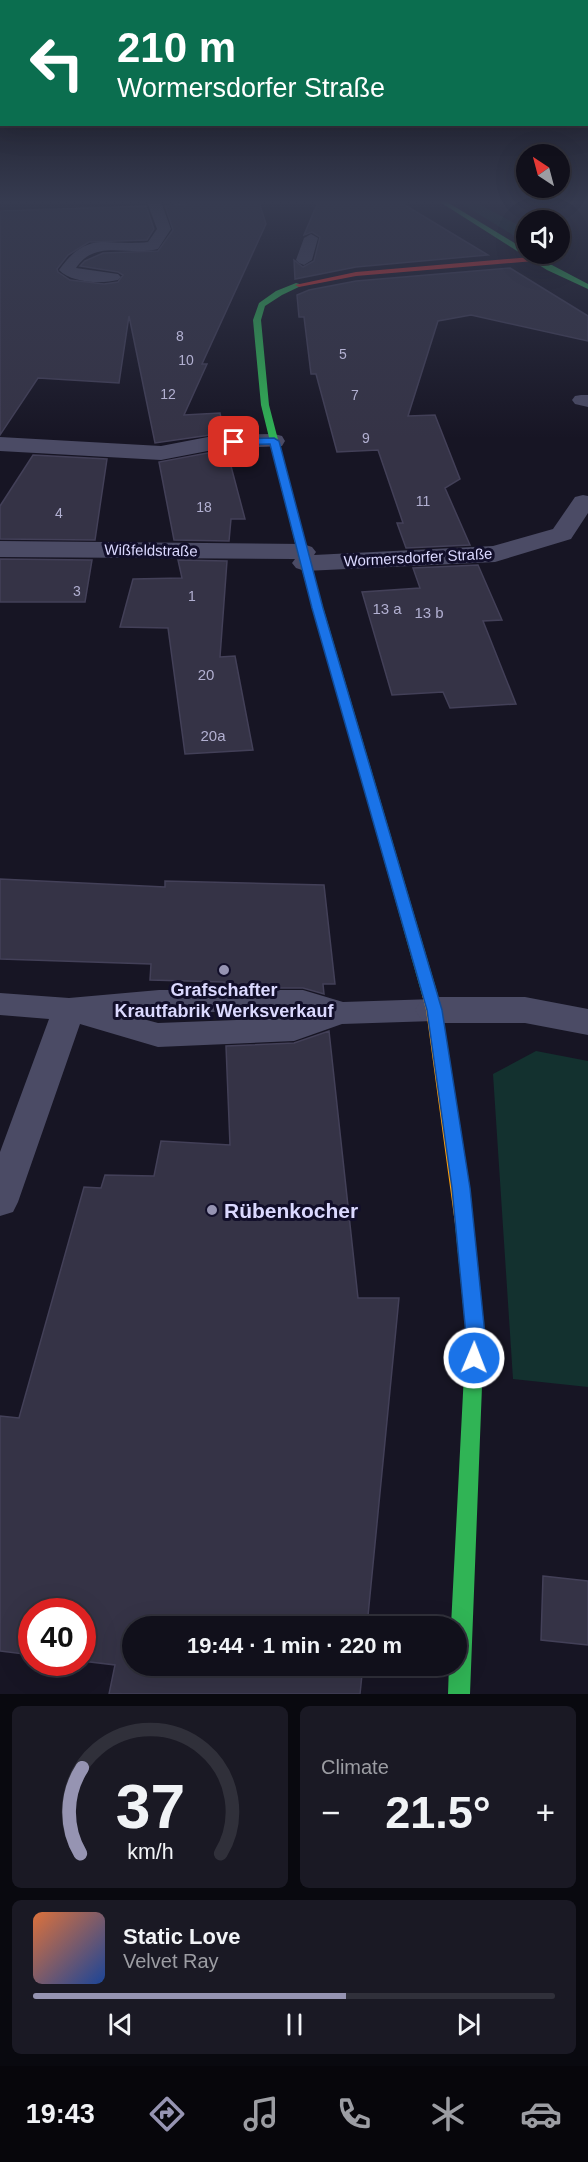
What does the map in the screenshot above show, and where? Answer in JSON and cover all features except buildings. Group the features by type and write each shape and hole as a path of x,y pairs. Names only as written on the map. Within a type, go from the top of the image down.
{"street":[{"path":"312,281 262,305 257,320 266,405 274,441 304,557 434,1010 461,1188 475,1335 459,1694"},
{"path":"574,281 588,288"},
{"path":"0,444 161,453 218,442 274,441"},
{"name":"Wormersdorfer Straße","path":"304,557 495,554 562,534 583,502"},
{"name":"Wißfeldstraße","path":"0,549 304,557"},
{"path":"434,1010 525,1010 588,1022"}],"lane":[{"path":"0,1004 69,1009 158,1035 294,1029 339,1013 434,1010"},
{"path":"0,1202 69,1009"}],"green space":[{"path":"536,1051 588,1061 588,1387 513,1379 493,1074"}],"traffic: fast":[{"path":"576,281 588,287"},
{"path":"299,285 279,293 262,305 257,320 265,405 305,563 430,995"},
{"path":"459,1694 475,1335 464,1224"}],"traffic: slow":[{"path":"430,995 464,1224"}],"traffic: jam":[{"path":"299,285 319,281"}],"place":[{"name":"Grafschafter Krautfabrik Werksverkauf","path":"224,970"},
{"name":"Rübenkocher","path":"212,1210"}],"route":[{"path":"234,442 274,441 317,608 434,1010 461,1188 475,1335 474,1358"}]}
